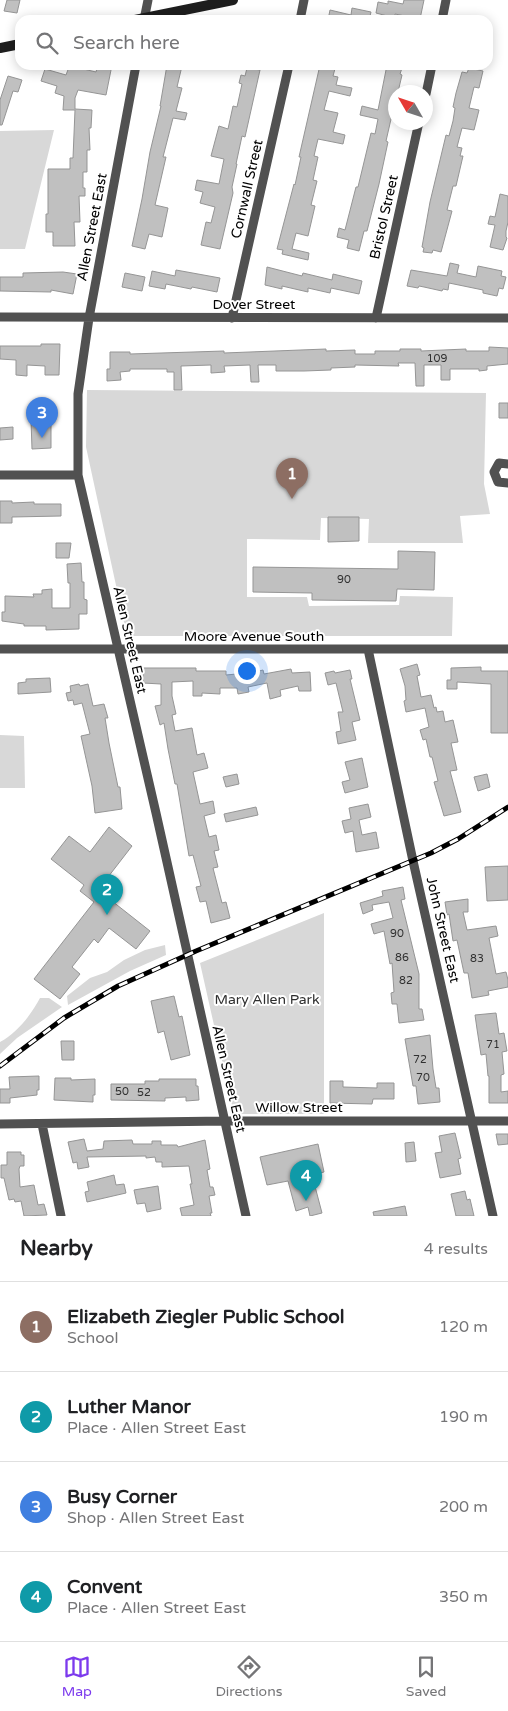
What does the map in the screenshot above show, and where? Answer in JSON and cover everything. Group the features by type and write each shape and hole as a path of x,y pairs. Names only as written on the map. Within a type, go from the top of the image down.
{"main road":[{"path":"160,15 232,0"},
{"path":"0,48 15,45"}],"street":[{"path":"142,15 148,0"},
{"path":"301,15 304,0"},
{"path":"443,15 446,0"},
{"name":"Allen Street East","path":"135,70 89,318 78,394 78,475 119,649 246,1216"},
{"name":"Cornwall Street","path":"232,318 288,70"},
{"path":"428,85 431,70"},
{"name":"Bristol Street","path":"376,318 417,130"},
{"name":"Dover Street","path":"0,317 508,318"},
{"path":"508,464 499,463 494,472 498,482 508,483"},
{"path":"0,475 78,475"},
{"name":"Moore Avenue South","path":"0,649 508,649"},
{"name":"John Street East","path":"368,649 413,861 493,1216"},
{"name":"Willow Street","path":"0,1124 225,1121 508,1121"},
{"path":"42,1124 61,1216"}],"green space":[{"path":"54,130 25,249 0,249 0,131"},
{"path":"87,390 486,393 484,484 490,514 460,516 463,543 368,543 369,519 321,518 320,540 247,539 247,597 307,597 309,606 399,605 400,596 453,597 452,636 127,636 86,447"},
{"path":"0,735 24,736 25,788 0,788"},
{"name":"Mary Allen Park","path":"324,913 324,1114 234,1114 200,963"},
{"path":"165,945 166,955 130,971 68,1005 67,996 90,978 107,972 124,960 145,950"},
{"path":"40,998 49,998 62,1007 17,1038 0,1054 0,1042 23,1023"}],"building":[{"path":"7,0 20,0 17,13 4,11"},
{"path":"404,0 424,0 421,15 384,15 376,13 378,2 388,4 388,1 403,4"},
{"path":"352,8 371,12 370,15 351,15"},
{"path":"330,10 351,15 329,15"},
{"path":"45,70 66,75 68,70 96,72 97,70 111,70 106,95 78,90 75,98 75,109 92,110 91,128 89,128 90,150 87,150 87,172 83,172 85,196 79,196 80,222 74,222 75,246 53,246 53,232 46,232 48,169 70,169 70,158 73,158 75,110 63,110 64,96 55,93 57,86 41,81"},
{"path":"166,70 181,70 177,87 182,88 176,111 187,113 185,120 173,118 163,157 166,157 155,205 168,208 162,237 149,234 145,249 132,246"},
{"path":"246,70 260,70 245,137 242,136 232,187 233,193 220,249 201,245 206,222 211,223 215,207 200,203 203,192 195,190 197,180 219,184 224,159 211,156 219,126 228,129 233,106 237,107 242,84 239,83 241,75 245,76"},
{"path":"319,70 335,70 333,76 338,77 336,85 352,88 350,96 329,91 324,110 338,113 333,132 345,135 343,144 318,139 314,156 318,157 313,180 317,181 311,205 315,206 308,236 296,233 292,249 309,253 308,260 282,254 283,250 277,249 295,185 301,157 299,157"},
{"path":"386,70 401,70 400,85 388,85 389,130 386,141 388,142 367,231 364,231 359,251 347,248 349,240 337,237 339,228 345,230 371,133 375,134 378,119 360,115 362,106 378,110"},
{"path":"468,70 483,71 479,88 474,87 469,108 479,110 474,130 462,128 457,147 462,148 460,156 463,156 456,186 453,186 447,210 452,211 441,252 433,250 432,253 423,252 424,248 422,247 430,202 446,135 449,136 453,121 456,93 462,72 467,73"},
{"path":"8,76 22,80 18,92 13,91 2,125 0,125 0,100"},
{"path":"500,194 508,196 507,238 503,250 490,247 495,225 488,224 490,216 495,217"},
{"path":"450,263 459,265 457,273 476,277 478,266 502,271 501,276 506,277 503,289 499,288 497,296 483,293 483,290 449,283 448,290 443,289 442,291 419,286 418,288 407,286 411,270 447,276"},
{"path":"267,267 302,276 303,273 332,280 333,274 362,281 359,294 331,288 330,293 308,288 308,292 282,286 282,289 265,285"},
{"path":"176,270 220,278 217,292 166,284 165,289 149,286 152,271 175,276"},
{"path":"63,272 77,274 73,294 51,290 51,292 0,291 0,277 23,277 23,273"},
{"path":"125,273 145,277 142,291 122,287"},
{"path":"41,344 60,344 59,375 45,375 45,366 27,365 27,376 16,375 16,360 0,359 0,346 41,346"},
{"path":"489,347 508,348 508,364 487,366 487,370 479,371 479,369 450,369 450,380 441,380 441,365 424,365 424,386 416,386 415,363 398,363 399,366 355,365 355,367 331,368 331,370 304,371 276,371 276,365 258,365 259,382 251,382 250,365 224,366 225,372 211,373 211,365 181,366 182,390 174,390 174,372 167,372 167,369 130,369 130,371 120,372 121,380 107,381 107,369 110,369 110,352 130,352 130,354 224,351 224,353 326,349 326,351 355,350 355,354 375,354 375,351 400,351 400,349 421,349 421,351 466,349 466,351 489,351"},
{"path":"499,403 508,403 508,418 499,418"},
{"path":"31,420 51,420 51,448 32,449"},
{"path":"13,427 13,439 0,440 0,428"},
{"path":"0,501 61,504 61,516 12,517 12,523 0,523"},
{"path":"328,517 359,517 359,541 328,542"},
{"path":"56,543 71,543 69,558 56,558"},
{"path":"398,551 435,552 434,590 397,589 396,601 312,600 312,593 253,592 253,567 398,569"},
{"path":"81,563 84,599 87,600 87,614 79,614 79,629 46,630 46,626 24,626 24,624 2,621 2,612 5,612 5,596 34,597 33,594 42,594 42,590 52,589 52,608 70,608 70,583 68,583 67,564"},
{"path":"417,664 420,675 417,676 421,697 431,695 434,708 436,707 437,712 443,711 445,722 453,720 458,742 451,743 457,770 450,771 461,812 444,816 434,782 438,781 432,757 430,757 426,739 423,740 420,730 429,727 425,708 406,712 404,701 406,700 405,686 400,669"},
{"path":"481,667 481,671 508,671 508,733 491,733 491,684 457,682 457,689 447,689 447,680 451,680 451,668"},
{"path":"143,668 196,668 196,671 226,671 226,675 247,674 263,670 264,674 291,669 292,673 310,672 311,691 299,691 298,686 280,690 281,696 270,699 267,683 248,687 249,692 238,694 237,688 220,688 220,694 202,693 202,696 193,696 193,681 172,682 172,696 176,714 172,715 175,731 192,728 197,755 204,753 208,768 193,772 200,804 213,801 215,813 204,816 209,837 216,835 219,850 214,851 218,867 213,868 222,903 226,902 230,918 211,923 206,901 200,902 196,887 201,886 193,855 189,856 177,784 175,784 164,723 160,725 155,706 161,705 161,684 143,683"},
{"path":"350,670 352,679 350,679 360,720 352,722 356,740 338,744 336,732 341,731 338,712 343,712 336,683 328,685 325,673"},
{"path":"50,678 51,692 18,694 18,683 26,682 26,679"},
{"path":"79,684 80,686 88,684 93,706 104,704 108,718 105,718 109,743 118,787 120,787 122,809 95,813 92,786 81,736 90,734 82,703 74,705 73,700 68,701 66,693 71,692 70,686"},
{"path":"362,758 368,787 345,793 342,782 350,780 345,762"},
{"path":"237,774 239,784 226,787 223,777"},
{"path":"487,774 490,787 478,791 474,777"},
{"path":"368,804 371,817 359,820 362,835 376,832 379,848 356,852 353,831 345,833 342,821 351,819 349,808"},
{"path":"256,807 258,815 226,822 224,814"},
{"path":"109,827 132,846 98,890 150,931 136,949 109,928 98,943 94,939 72,967 80,974 60,999 34,979 94,902 80,891 84,885 51,859 69,836 90,852"},
{"path":"508,866 508,900 487,901 485,867"},
{"path":"403,887 405,899 401,900 419,974 419,1009 422,1009 424,1020 399,1023 397,1004 392,1004 391,993 394,992 392,963 390,964 384,931 374,934 371,924 393,918 389,902 372,905 373,910 363,914 360,903 383,896 382,891"},
{"path":"468,899 468,912 463,912 467,930 496,926 498,936 489,938 496,974 506,972 508,980 508,987 488,991 489,995 472,998 468,973 464,973 457,940 453,941 449,914 447,915 445,902"},
{"path":"174,996 179,1017 182,1016 190,1055 171,1060 164,1031 158,1033 151,1001"},
{"path":"496,1013 499,1034 504,1033 507,1051 502,1052 504,1074 501,1075 501,1092 508,1091 508,1103 489,1103 489,1076 486,1054 481,1055 475,1015"},
{"path":"430,1035 433,1069 436,1088 439,1088 440,1102 418,1104 416,1086 413,1086 405,1039"},
{"path":"61,1041 74,1041 74,1060 62,1060"},
{"path":"39,1076 37,1095 10,1098 10,1103 0,1103 0,1089 10,1089 9,1077"},
{"path":"55,1078 71,1078 71,1080 95,1079 93,1102 54,1100"},
{"path":"159,1079 196,1079 199,1100 186,1101 186,1097 165,1098 165,1101 111,1100 111,1084 145,1084 145,1081 159,1081"},
{"path":"330,1081 343,1081 343,1087 377,1088 377,1083 394,1083 394,1099 373,1099 372,1104 330,1103"},
{"path":"455,1133 461,1158 458,1159 461,1174 440,1178 435,1153 442,1152 439,1136"},
{"path":"496,1134 508,1134 508,1144 498,1145"},
{"path":"84,1139 87,1151 103,1149 104,1141 132,1140 133,1144 152,1144 152,1141 161,1141 161,1145 177,1145 178,1147 205,1140 210,1169 207,1170 210,1187 213,1187 215,1195 209,1196 211,1216 182,1216 180,1208 194,1205 189,1166 162,1167 162,1162 156,1162 155,1157 146,1158 146,1156 87,1157 89,1167 78,1169 77,1162 73,1163 68,1142"},
{"path":"414,1142 416,1161 406,1162 405,1143"},
{"path":"318,1144 324,1172 312,1175 322,1213 310,1216 308,1207 296,1211 288,1181 267,1185 260,1157"},
{"path":"7,1152 21,1152 21,1155 24,1155 24,1166 20,1166 19,1169 20,1187 34,1185 38,1205 44,1204 47,1215 24,1216 21,1201 9,1200 4,1178 1,1178 1,1165 7,1165"},
{"path":"114,1175 116,1185 124,1184 126,1193 87,1202 85,1192 89,1191 87,1182"},
{"path":"158,1186 161,1209 147,1212 145,1203 137,1204 134,1190"},
{"path":"465,1191 467,1200 470,1199 474,1216 456,1216 451,1194"},
{"path":"405,1206 407,1216 374,1216 373,1212"}],"railway":[{"path":"0,1066 64,1018 118,986 196,951 431,853 458,839 508,807"}],"place":[{"name":"Busy Corner","path":"42,438"},
{"name":"Elizabeth Ziegler Public School","path":"292,499"},
{"name":"Luther Manor","path":"107,915"},
{"name":"Convent","path":"306,1201"}]}
